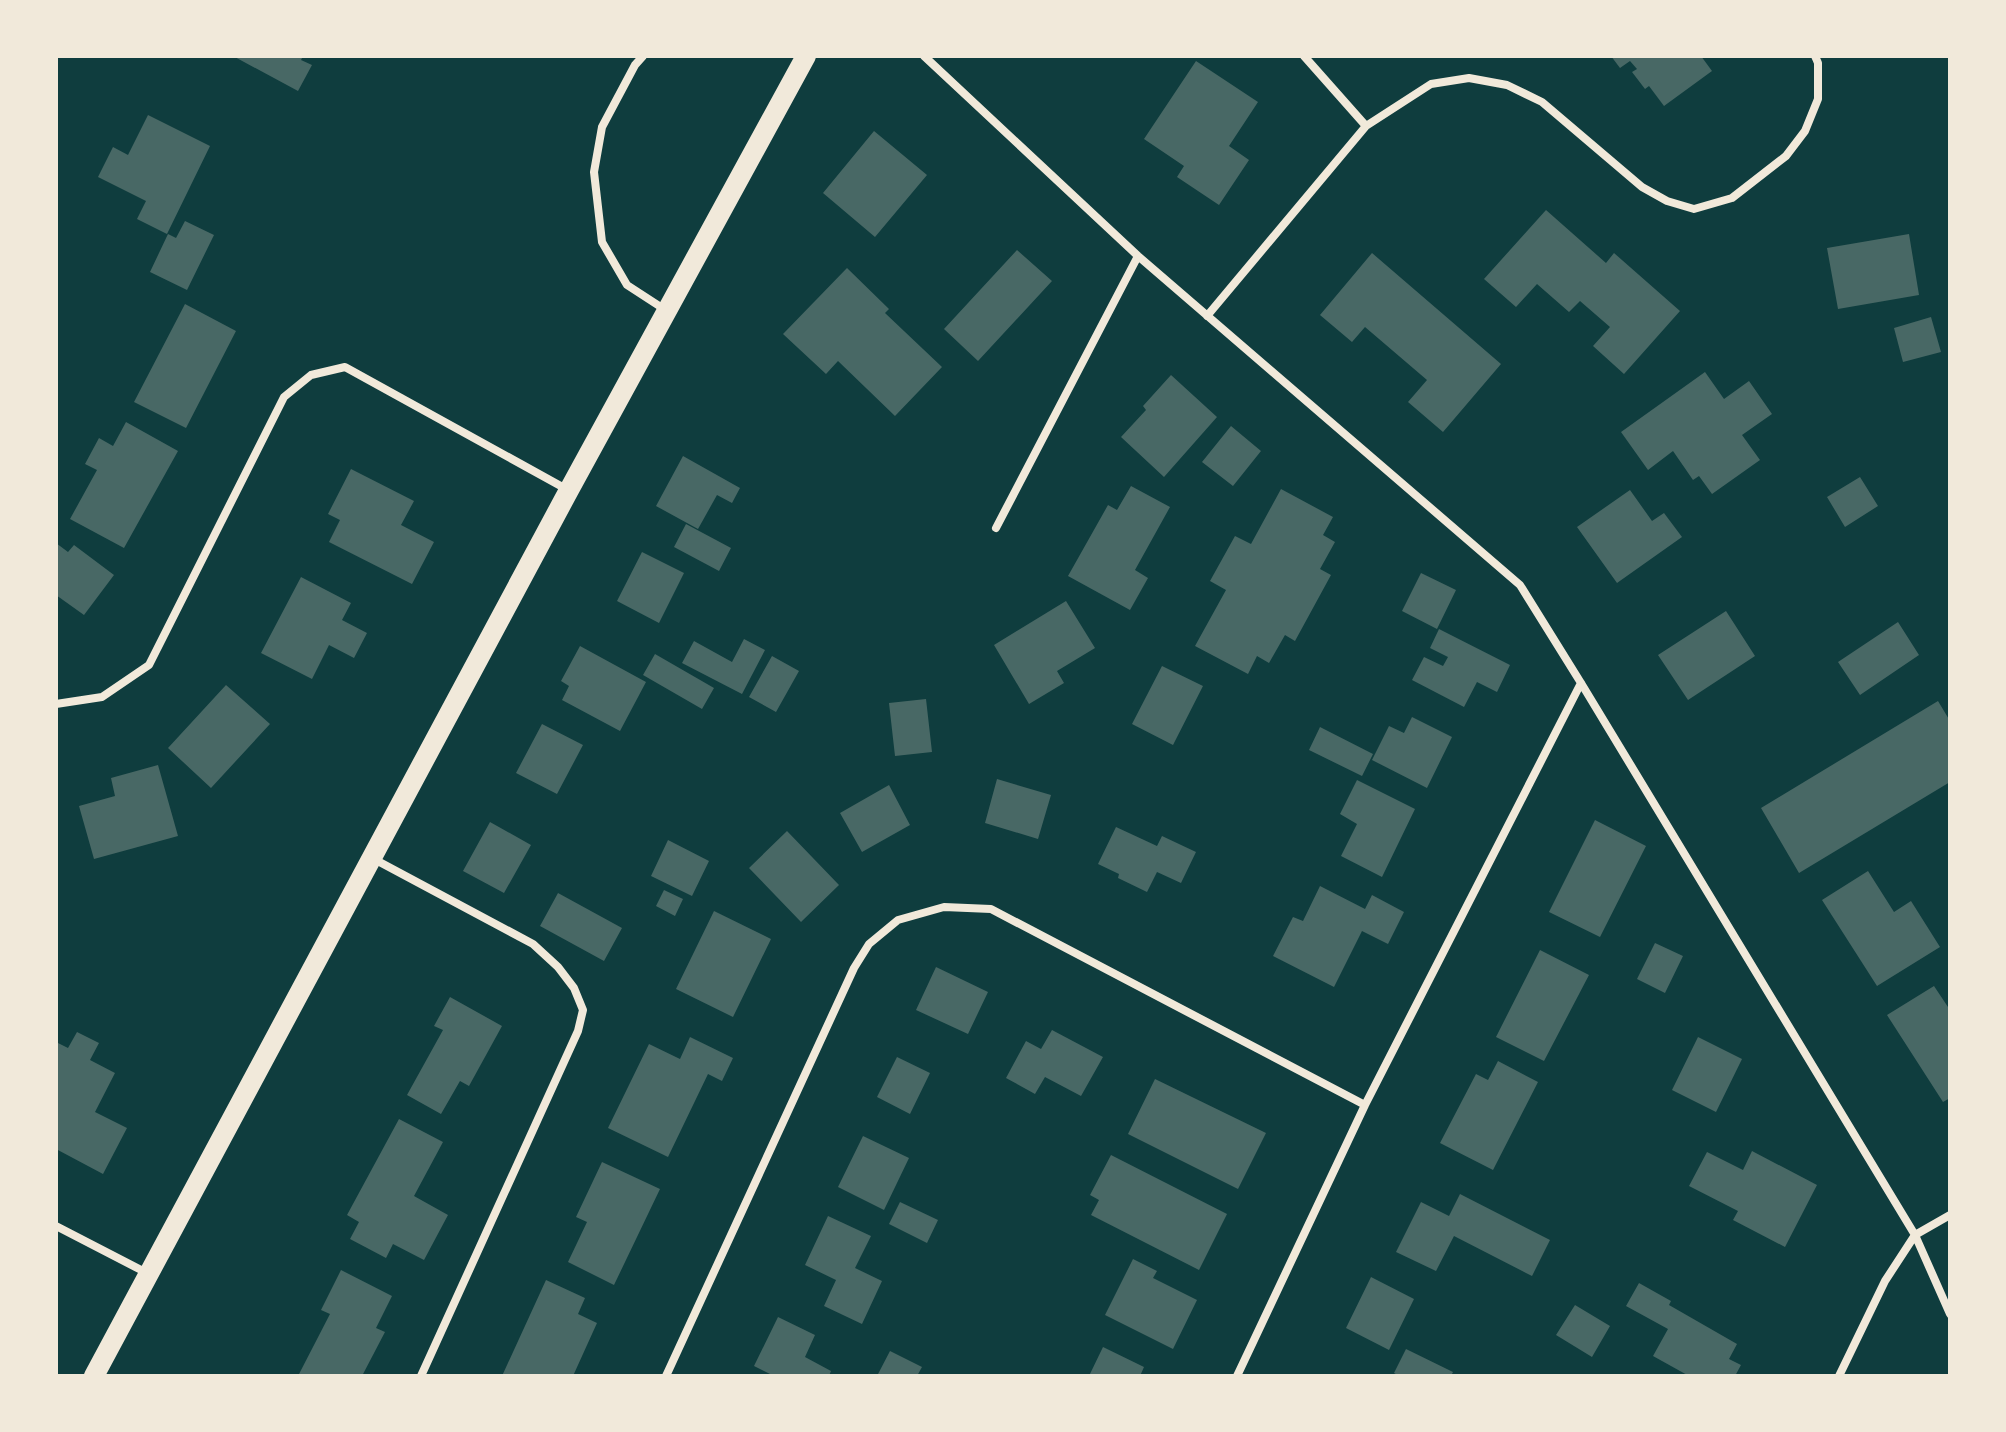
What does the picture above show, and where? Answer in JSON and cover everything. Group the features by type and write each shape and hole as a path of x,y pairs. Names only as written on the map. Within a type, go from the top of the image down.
{"main road":[{"path":"94,1376 569,490 806,56"}],"street":[{"path":"643,56 635,65 602,127 594,172 602,242 627,285 667,311"},
{"path":"924,56 1138,256 1520,585 1915,1235 1950,1314"},
{"path":"1304,56 1366,126"},
{"path":"1207,316 1366,126 1431,84 1469,78 1507,85 1542,102 1642,187 1667,201 1694,209 1732,198 1786,156 1805,131 1818,99 1818,63 1815,56"},
{"path":"996,528 1138,256"},
{"path":"56,704 102,697 149,665 284,397 311,375 345,367 569,490"},
{"path":"1237,1376 1365,1105 1581,683"},
{"path":"372,857 533,944 558,967 574,988 583,1010 578,1031 421,1376"},
{"path":"666,1376 854,968 869,944 898,920 944,907 991,909 1365,1105"},
{"path":"1839,1376 1885,1281 1915,1235 1950,1215"},
{"path":"56,1226 148,1274"}],"building":[{"path":"233,56 303,56 301,60 312,65 298,91"},
{"path":"1611,56 1701,56 1712,71 1664,106 1649,86 1645,89 1632,72 1637,69 1630,61 1620,68"},
{"path":"1196,61 1258,102 1229,146 1249,160 1219,205 1177,177 1184,166 1144,139"},
{"path":"148,115 210,146 167,234 137,219 146,201 98,177 113,147 128,155"},
{"path":"874,131 927,175 875,237 823,193"},
{"path":"1546,210 1606,263 1614,253 1680,311 1624,374 1593,346 1610,327 1580,301 1569,312 1537,284 1516,307 1484,279"},
{"path":"185,221 214,235 187,290 150,272 168,234 176,238"},
{"path":"1909,234 1919,295 1838,309 1827,248"},
{"path":"1017,250 1052,281 978,361 944,329"},
{"path":"1372,253 1501,364 1443,432 1408,402 1427,380 1365,327 1352,342 1320,315"},
{"path":"847,268 889,309 885,313 942,367 895,416 838,361 826,374 783,334"},
{"path":"185,304 236,331 186,428 134,402"},
{"path":"1931,317 1941,352 1903,362 1894,328"},
{"path":"1705,372 1724,399 1749,381 1772,414 1742,435 1760,460 1712,494 1699,476 1693,480 1673,451 1648,470 1621,432"},
{"path":"1171,375 1217,417 1164,477 1121,437 1146,410 1143,406"},
{"path":"126,422 178,451 124,548 70,519 97,470 85,464 99,438 113,446"},
{"path":"1231,426 1261,451 1233,486 1202,462"},
{"path":"683,456 740,488 732,503 717,495 698,529 656,506"},
{"path":"351,469 414,501 401,525 434,542 412,584 329,542 340,520 328,514"},
{"path":"1860,477 1878,506 1845,527 1827,497"},
{"path":"1131,486 1170,507 1135,570 1148,578 1130,610 1068,576 1108,505 1117,510"},
{"path":"1281,489 1333,517 1323,535 1335,542 1320,569 1331,575 1295,641 1285,635 1269,663 1257,656 1248,674 1195,646 1226,590 1210,581 1235,536 1251,544"},
{"path":"1630,490 1652,521 1664,513 1682,537 1617,583 1577,527"},
{"path":"686,524 731,548 719,571 674,547"},
{"path":"56,543 68,552 74,545 114,575 84,615 56,595"},
{"path":"642,552 684,573 659,623 617,601"},
{"path":"1421,573 1456,590 1437,629 1402,611"},
{"path":"301,577 351,603 342,620 367,633 354,658 329,645 312,679 261,653"},
{"path":"1066,601 1095,648 1057,671 1064,683 1029,704 994,645"},
{"path":"1726,611 1755,656 1688,700 1658,655"},
{"path":"1898,622 1919,655 1860,695 1838,662"},
{"path":"1439,629 1510,665 1497,692 1477,682 1464,707 1412,680 1424,657 1443,666 1448,657 1430,648"},
{"path":"744,639 765,650 742,694 682,663 694,641 732,662"},
{"path":"580,646 646,682 620,731 562,700 569,686 561,681"},
{"path":"655,654 714,688 702,709 643,675"},
{"path":"772,656 799,671 776,712 749,697"},
{"path":"1162,666 1203,686 1173,745 1132,724"},
{"path":"226,685 270,724 211,788 168,748"},
{"path":"926,699 932,752 895,756 889,703"},
{"path":"1938,701 1950,721 1950,782 1799,873 1761,808"},
{"path":"1412,717 1452,737 1427,788 1372,760 1389,726 1404,733"},
{"path":"542,724 583,745 557,794 516,773"},
{"path":"1320,727 1373,754 1362,776 1309,750"},
{"path":"158,765 178,836 94,859 79,806 115,796 111,778"},
{"path":"997,779 1051,795 1038,839 985,823"},
{"path":"1357,780 1415,809 1382,877 1341,856 1357,824 1340,814"},
{"path":"889,785 910,825 862,852 840,813"},
{"path":"1595,820 1646,846 1600,937 1549,912"},
{"path":"490,822 531,845 504,893 463,871"},
{"path":"1116,827 1157,846 1162,836 1196,852 1181,883 1157,872 1147,892 1098,864"},
{"path":"787,831 839,885 801,922 749,868"},
{"path":"668,840 709,861 692,896 651,876"},
{"path":"1868,871 1894,912 1911,901 1940,947 1877,986 1822,900"},
{"path":"1320,886 1365,909 1372,895 1404,912 1388,944 1362,931 1334,987 1273,956 1293,917 1303,921"},
{"path":"664,890 683,899 675,916 656,906"},
{"path":"558,893 622,928 604,961 540,926"},
{"path":"714,911 771,939 733,1017 676,989"},
{"path":"1655,943 1683,956 1665,993 1637,979"},
{"path":"1540,950 1589,975 1544,1061 1496,1037"},
{"path":"936,967 988,992 968,1034 916,1010"},
{"path":"1934,986 1950,1010 1950,1098 1943,1102 1887,1015"},
{"path":"450,997 502,1026 469,1086 460,1081 441,1114 407,1095 443,1030 434,1026"},
{"path":"1052,1030 1103,1057 1081,1096 1045,1077 1035,1094 1006,1078 1026,1041 1041,1049"},
{"path":"77,1032 99,1043 90,1060 115,1073 95,1112 127,1128 103,1174 56,1149 56,1042 68,1048"},
{"path":"690,1037 733,1058 722,1081 708,1074 668,1157 608,1128 649,1044 680,1059"},
{"path":"1698,1037 1742,1059 1716,1112 1672,1090"},
{"path":"897,1057 930,1073 910,1114 877,1097"},
{"path":"1498,1061 1538,1082 1493,1170 1440,1143 1476,1074 1488,1080"},
{"path":"1155,1079 1266,1133 1238,1189 1128,1134"},
{"path":"399,1119 443,1142 414,1196 448,1215 424,1260 393,1244 386,1258 350,1239 359,1222 347,1215"},
{"path":"863,1136 909,1158 884,1210 838,1187"},
{"path":"1752,1151 1817,1185 1785,1247 1733,1220 1738,1211 1689,1186 1707,1152 1743,1170"},
{"path":"1111,1155 1227,1214 1199,1270 1091,1215 1099,1200 1090,1195"},
{"path":"602,1162 660,1189 614,1285 568,1262 587,1222 576,1217"},
{"path":"1460,1194 1550,1240 1532,1276 1454,1236 1436,1271 1396,1252 1421,1202 1449,1216"},
{"path":"900,1202 938,1220 927,1243 889,1224"},
{"path":"828,1216 871,1236 855,1268 882,1281 862,1324 824,1306 836,1280 805,1265"},
{"path":"1133,1259 1157,1271 1153,1278 1197,1300 1173,1349 1105,1315"},
{"path":"341,1270 392,1296 376,1328 385,1332 362,1376 298,1376 330,1314 321,1310"},
{"path":"1371,1277 1414,1299 1389,1350 1346,1328"},
{"path":"546,1280 585,1298 578,1314 597,1323 573,1376 502,1376"},
{"path":"1639,1283 1671,1301 1669,1305 1737,1344 1729,1359 1741,1365 1735,1376 1689,1376 1653,1356 1668,1329 1626,1306"},
{"path":"1575,1305 1610,1326 1592,1357 1556,1335"},
{"path":"778,1317 815,1335 805,1357 831,1371 829,1376 774,1376 754,1366"},
{"path":"1103,1347 1144,1367 1140,1376 1089,1376"},
{"path":"1406,1349 1453,1372 1451,1376 1399,1376 1394,1373"},
{"path":"890,1351 922,1367 917,1376 877,1376"}]}
